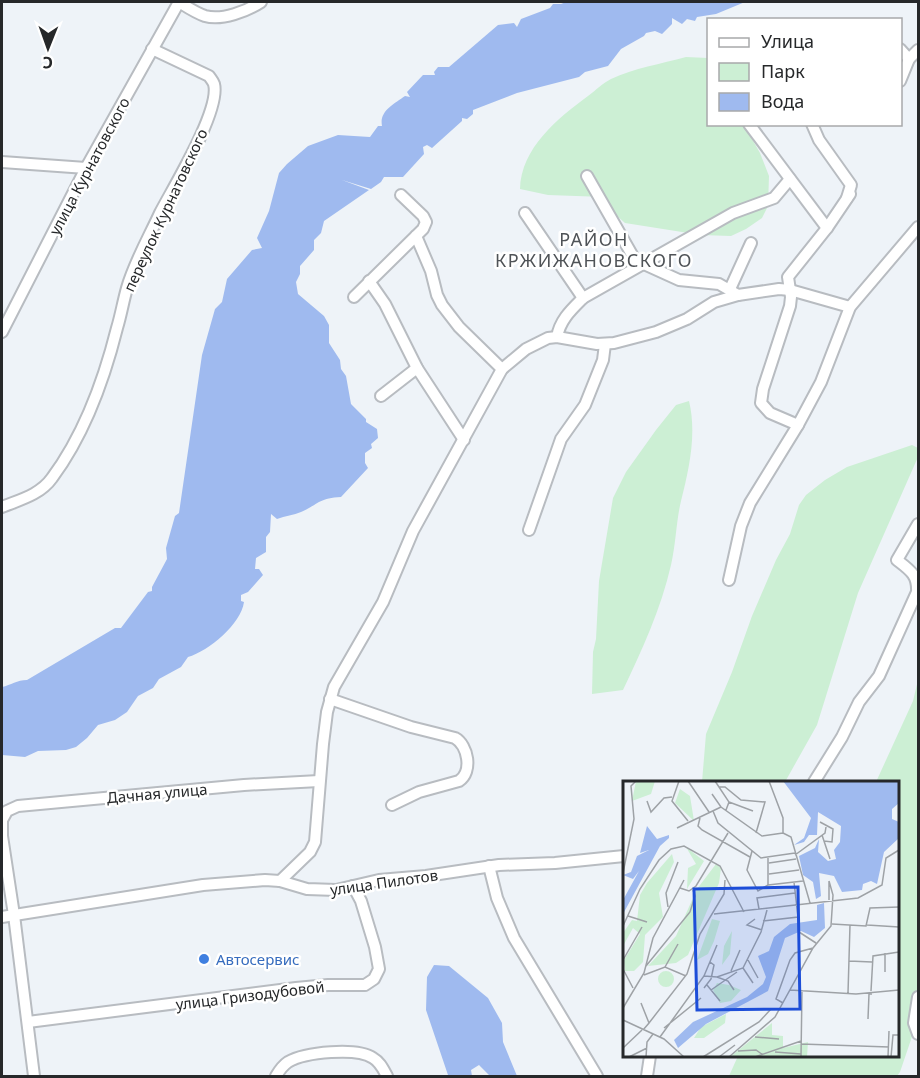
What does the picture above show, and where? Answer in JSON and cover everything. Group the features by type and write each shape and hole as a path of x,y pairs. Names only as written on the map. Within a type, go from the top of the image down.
{"street":[{"path":"179,2 204,16 215,18 261,2"},
{"name":"улица Курнатовского","path":"2,332 86,168 179,2"},
{"name":"переулок Курнатовского","path":"2,507 38,492 50,481 81,430 105,368 131,277 210,111 214,84 209,76 152,49"},
{"path":"902,76 909,58 918,50"},
{"path":"902,51 909,58"},
{"path":"750,126 827,228"},
{"path":"798,425 770,412 761,403 790,306 788,278 827,228 848,196 851,185 819,140 813,126"},
{"path":"2,162 86,168"},
{"path":"587,176 635,260 679,280 719,284 734,292"},
{"path":"557,337 562,322 583,298 733,213 774,198 790,179"},
{"path":"354,297 423,229 426,222 423,216 401,195"},
{"path":"525,213 583,298"},
{"path":"729,580 741,526 750,503 798,425 821,382 850,307 918,227"},
{"path":"416,236 442,305 459,327 502,369"},
{"path":"734,292 751,243"},
{"path":"369,281 385,304 417,368 464,440"},
{"path":"280,881 310,852 315,842 319,781 330,699 334,687 383,602 413,531 502,369 526,349 548,338 557,337 605,344 656,332 687,319 734,292 790,290 850,307"},
{"path":"529,530 561,439 585,405 603,360 605,344"},
{"path":"381,396 417,368"},
{"path":"815,781 859,702 879,676 917,592 918,581 897,560 918,524"},
{"path":"330,699 411,727 454,738 465,746 468,771 465,777 459,781 409,796 392,805"},
{"name":"Дачная улица","path":"2,820 7,811 18,806 244,785 319,781"},
{"path":"2,820 2,836 34,1077"},
{"name":"улица Пилотов","path":"2,917 203,885 265,880 280,881 320,891 379,880 426,876 489,866 555,863 623,856"},
{"path":"489,866 497,898 514,938 597,1077"},
{"name":"улица Гризодубовой","path":"28,1022 318,986 364,985 374,979 379,969 370,928 353,886"},
{"path":"918,997 914,1023 918,1034"},
{"path":"276,1077 285,1064 306,1055 360,1052 374,1058 381,1065 387,1077"},
{"path":"647,1077 650,1057"}],"green space":[{"path":"686,57 707,58 707,126 745,126 760,153 769,176 768,206 762,218 731,236 701,235 625,223 609,209 604,197 548,195 520,189 527,160 543,135 602,85 620,75"},
{"path":"689,401 692,426 691,451 679,509 673,557 662,597 623,690 592,694 599,581 613,498 626,472 656,430 676,405"},
{"path":"912,445 918,448 918,457 858,593 817,725 786,781 702,781 706,734 752,616 790,534 799,505 806,495 847,467"},
{"path":"918,680 918,1019 900,1072 897,1076 729,1076 738,1057 899,1057 899,781 876,781 913,701"}],"water":[{"path":"566,2 745,2 716,14 697,17 695,21 687,19 682,24 672,18 672,24 662,34 655,31 646,33 621,49 608,66 585,72 579,77 517,93 473,110 473,114 467,119 462,118 462,121 432,148 427,145 423,147 424,154 403,177 384,177 371,189 342,180 369,190 324,221 321,233 314,240 314,250 300,266 300,274 296,282 298,294 324,316 329,325 329,343 340,360 341,369 346,376 351,404 366,419 366,422 377,429 378,438 371,444 372,448 365,453 365,463 368,468 341,497 323,500 301,512 277,519 271,514 270,532 266,537 266,552 256,558 255,569 259,569 263,575 248,592 241,595 241,601 244,602 237,619 214,643 188,657 181,667 159,679 153,688 138,696 127,712 115,720 98,725 76,747 66,750 38,751 25,757 2,755 2,687 27,680 115,628 121,628 148,592 152,591 167,559 166,548 175,516 179,513 202,355 215,309 222,302 227,279 252,250 262,248 257,238 269,211 279,173 308,146 338,135 370,137 378,126 382,126 385,112 405,96 410,97 407,92 423,75 435,75 434,72 438,67 449,67 498,25 514,23 517,27 521,19 550,8 553,4"},
{"path":"434,965 449,966 488,998 502,1023 503,1042 517,1076 490,1076 479,1065 471,1070 472,1076 448,1075 426,1010 427,977"}],"place":[{"name":"Автосервис","path":"204,959"}],"district":[{"name":"РАЙОН КРЖИЖАНОВСКОГО","path":"594,249"}]}
